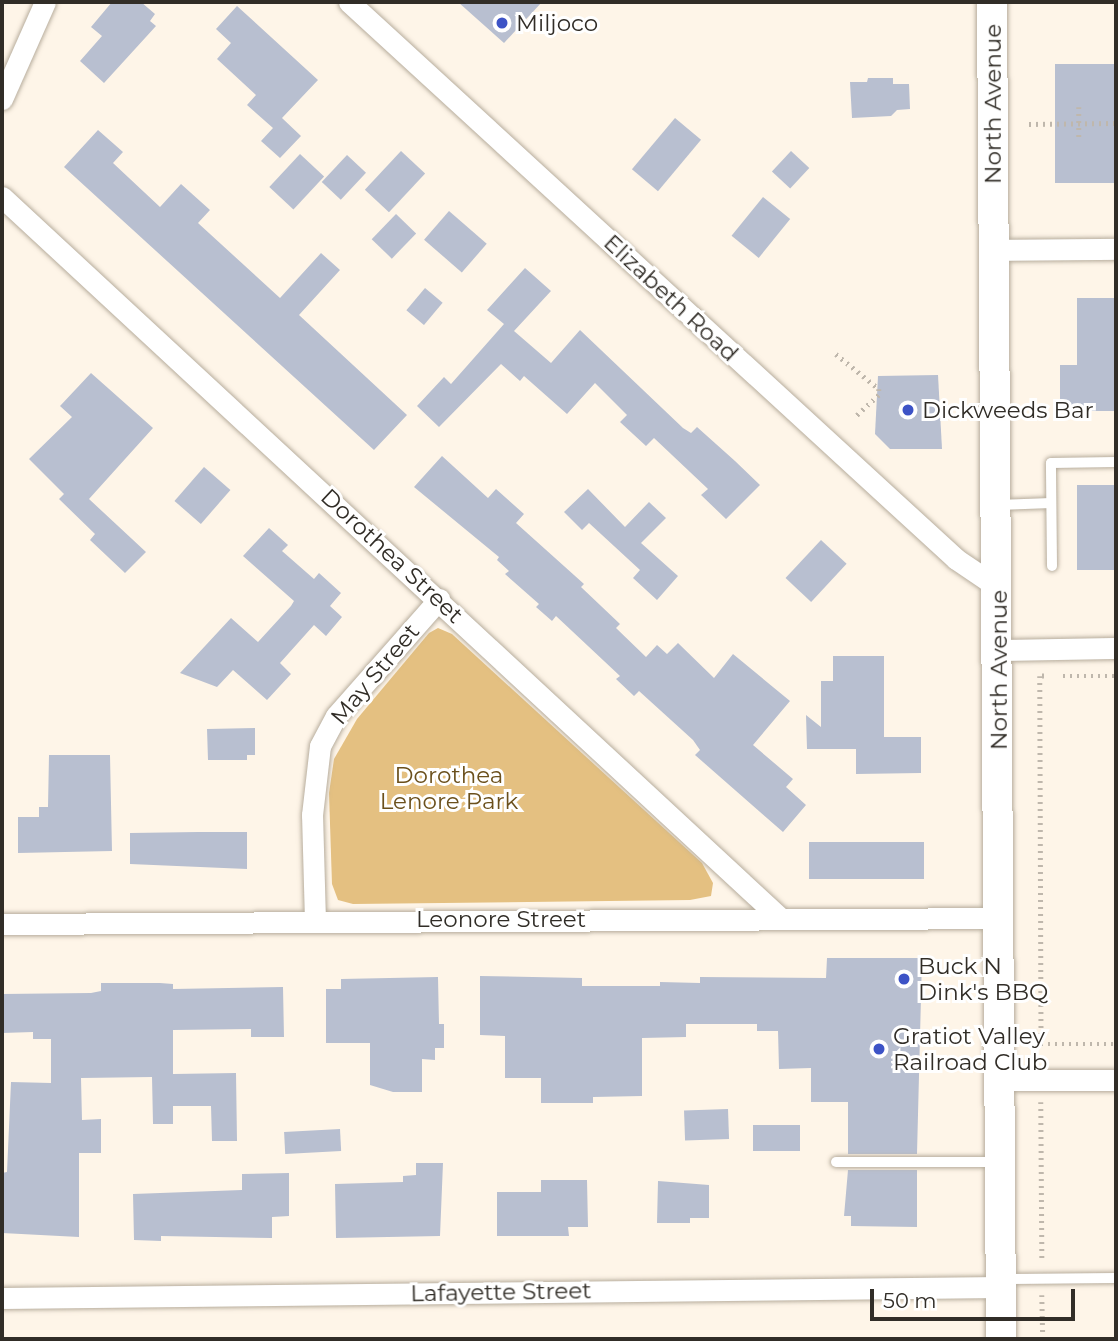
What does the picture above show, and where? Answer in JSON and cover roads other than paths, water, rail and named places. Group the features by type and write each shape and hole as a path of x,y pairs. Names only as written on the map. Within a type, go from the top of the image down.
{"main road":[{"name":"North Avenue","path":"992,2 999,588 1001,1339"}],"street":[{"path":"2,99 45,2"},
{"name":"Elizabeth Road","path":"349,2 956,559 999,588"},
{"name":"Dorothea Street","path":"2,197 439,599 779,917"},
{"path":"993,250 1116,249"},
{"name":"May Street","path":"315,921 312,816 320,746 337,716 439,599"},
{"path":"999,650 1116,648"},
{"name":"Leonore Street","path":"2,924 779,917 999,918"},
{"path":"1000,1080 1116,1080"},
{"name":"Lafayette Street","path":"2,1298 1001,1283"}],"lane":[{"path":"1052,566 1051,463 1116,462"},
{"path":"997,505 1051,503"},
{"path":"836,1161 1000,1163"},
{"path":"1001,1283 1042,1278 1116,1278"}],"place":[{"name":"Miljoco","path":"502,23"},
{"name":"Dickweeds Bar","path":"908,410"},
{"name":"Buck N Dink's BBQ","path":"904,979"},
{"name":"Gratiot Valley Railroad Club","path":"879,1049"}],"park label":[{"name":"Dorothea Lenore Park","path":"449,788"}]}
